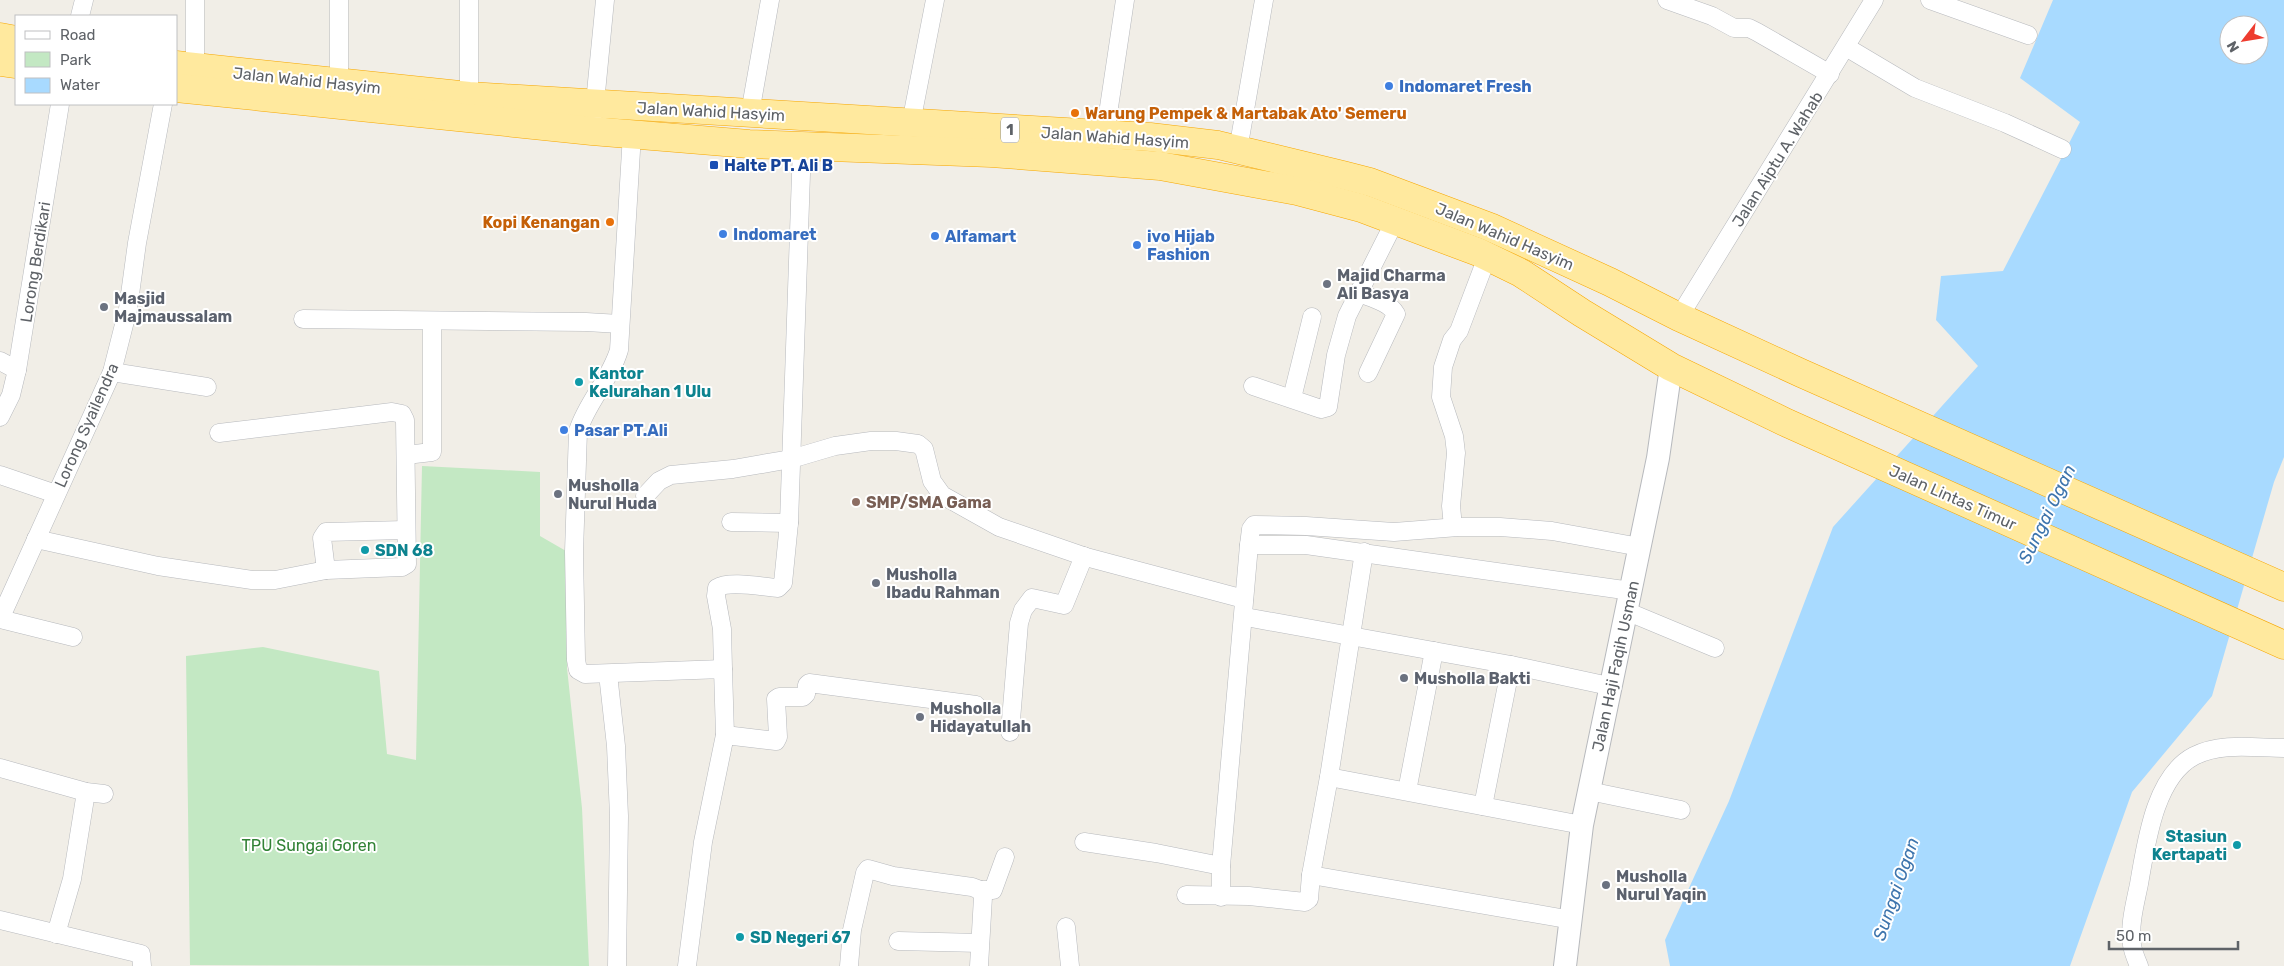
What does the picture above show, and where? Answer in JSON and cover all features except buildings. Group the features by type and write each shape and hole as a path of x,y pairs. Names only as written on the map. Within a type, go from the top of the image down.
{"highway":[{"path":"0,37 15,40"},
{"path":"0,62 15,64"},
{"name":"Jalan Wahid Hasyim","path":"182,74 338,83 469,96 593,117 632,134 749,144 991,153 1160,166 1297,191 1361,208 1487,257 1521,273 1582,313 1671,367 1787,423"},
{"name":"Jalan Wahid Hasyim","path":"182,74 593,117 750,113 1105,134 1189,142 1238,150 1303,165 1370,182 1490,227 1801,373 2284,588"},
{"path":"1297,191 1303,165"},
{"name":"Jalan Lintas Timur","path":"1787,423 2284,645"}],"street":[{"path":"80,15 84,0"},
{"path":"182,74 195,0"},
{"path":"338,83 339,0"},
{"path":"469,0 469,96"},
{"path":"593,117 605,0"},
{"path":"750,113 770,0"},
{"path":"912,123 935,0"},
{"path":"1105,134 1125,0"},
{"path":"1238,150 1264,0"},
{"path":"1667,0 1712,16 1734,28 1749,28 1830,74"},
{"name":"Jalan Aiptu A. Wahab","path":"1679,317 1874,0"},
{"path":"1930,0 2028,35"},
{"path":"1846,47 1915,88 2005,123 2062,149"},
{"name":"Lorong Berdikari","path":"0,418 11,395 17,370 60,105"},
{"name":"Lorong Syailendra","path":"0,619 112,372 128,310 137,244 163,105"},
{"path":"632,134 619,350 616,361 580,423 577,439 574,552 576,660 578,670 584,674 723,669"},
{"path":"687,966 703,842 725,735 722,629 716,596 717,588 738,585 781,587 783,583 789,523 802,145"},
{"path":"1253,386 1321,409 1329,404 1336,355 1347,316 1396,221"},
{"path":"1453,527 1451,506 1456,453 1450,420 1441,402 1443,367 1452,340 1459,331 1487,257"},
{"path":"1359,292 1383,303 1393,309 1396,314 1368,373"},
{"path":"1292,398 1312,317"},
{"path":"303,319 620,324"},
{"path":"406,455 432,452 432,320"},
{"path":"0,361 17,370"},
{"name":"Jalan Haji Faqih Usman","path":"1566,966 1582,825 1609,686 1629,601 1658,458 1671,367"},
{"path":"112,372 207,387"},
{"path":"36,539 158,566 252,580 275,580 326,570 405,566 408,559 405,530 406,455 405,420 402,414 397,413 219,433"},
{"path":"645,496 659,481 671,475 791,459 835,446 871,441 918,444 926,452 932,481 942,495 949,501 999,527 1084,556 1244,599"},
{"path":"0,475 56,494"},
{"path":"731,522 789,523"},
{"path":"1221,897 1221,866 1244,599 1251,529 1254,526 1306,526 1394,532 1453,527 1500,526 1552,531 1640,547"},
{"path":"1306,526 1306,545"},
{"path":"326,570 322,538 326,532 405,530"},
{"path":"1249,545 1306,545 1364,552 1629,601 1715,648"},
{"path":"1186,895 1249,896 1271,900 1307,901 1329,777 1364,552"},
{"path":"1010,732 1018,655 1018,633 1023,610 1032,598 1064,605 1084,556"},
{"path":"1251,618 1511,664 1609,686"},
{"path":"0,619 73,637"},
{"path":"1407,791 1434,651"},
{"path":"1483,806 1511,664"},
{"path":"608,674 616,746 619,816 617,966"},
{"path":"725,735 776,741 778,737 776,699 779,697 804,697 809,683 976,705"},
{"path":"2139,966 2132,944 2133,913 2149,826 2169,781 2186,762 2205,751 2222,747 2284,748"},
{"path":"0,768 86,792 104,794"},
{"path":"1329,777 1582,825"},
{"path":"1589,791 1680,810"},
{"path":"56,934 72,879 86,792"},
{"path":"1084,842 1156,853 1221,866"},
{"path":"849,966 852,930 867,869 893,876 972,887 980,890 993,890 1005,857"},
{"path":"1311,875 1572,920"},
{"path":"979,966 982,897 980,890"},
{"path":"0,920 141,954 142,966"},
{"path":"1066,927 1070,966"},
{"path":"898,941 980,943"}],"green space":[{"name":"TPU Sungai Goren","path":"422,466 540,472 540,536 566,551 567,668 582,808 589,966 190,965 186,656 263,647 379,671 387,754 416,760"}],"water":[{"name":"Sungai Ogan","path":"2053,0 2284,0 2284,457 2274,482 2212,696 2132,792 2070,966 1670,966 1665,940 1729,801 1833,527 1978,366 1936,320 1941,276 2003,271 2080,122 2020,78"}],"place":[{"name":"Indomaret Fresh","path":"1389,86"},
{"name":"Warung Pempek & Martabak Ato' Semeru","path":"1075,113"},
{"name":"Halte PT. Ali B","path":"714,165"},
{"name":"Kopi Kenangan","path":"610,222"},
{"name":"Indomaret","path":"723,234"},
{"name":"Alfamart","path":"935,236"},
{"name":"ivo Hijab Fashion","path":"1137,245"},
{"name":"Majid Charma Ali Basya","path":"1327,284"},
{"name":"Masjid Majmaussalam","path":"104,307"},
{"name":"Kantor Kelurahan 1 Ulu","path":"579,382"},
{"name":"Pasar PT.Ali","path":"564,430"},
{"name":"Musholla Nurul Huda","path":"558,494"},
{"name":"SMP/SMA Gama","path":"856,502"},
{"name":"SDN 68","path":"365,550"},
{"name":"Musholla Ibadu Rahman","path":"876,583"},
{"name":"Musholla Bakti","path":"1404,678"},
{"name":"Musholla Hidayatullah","path":"920,717"},
{"name":"Stasiun Kertapati","path":"2237,845"},
{"name":"Musholla Nurul Yaqin","path":"1606,885"},
{"name":"SD Negeri 67","path":"740,937"}]}
